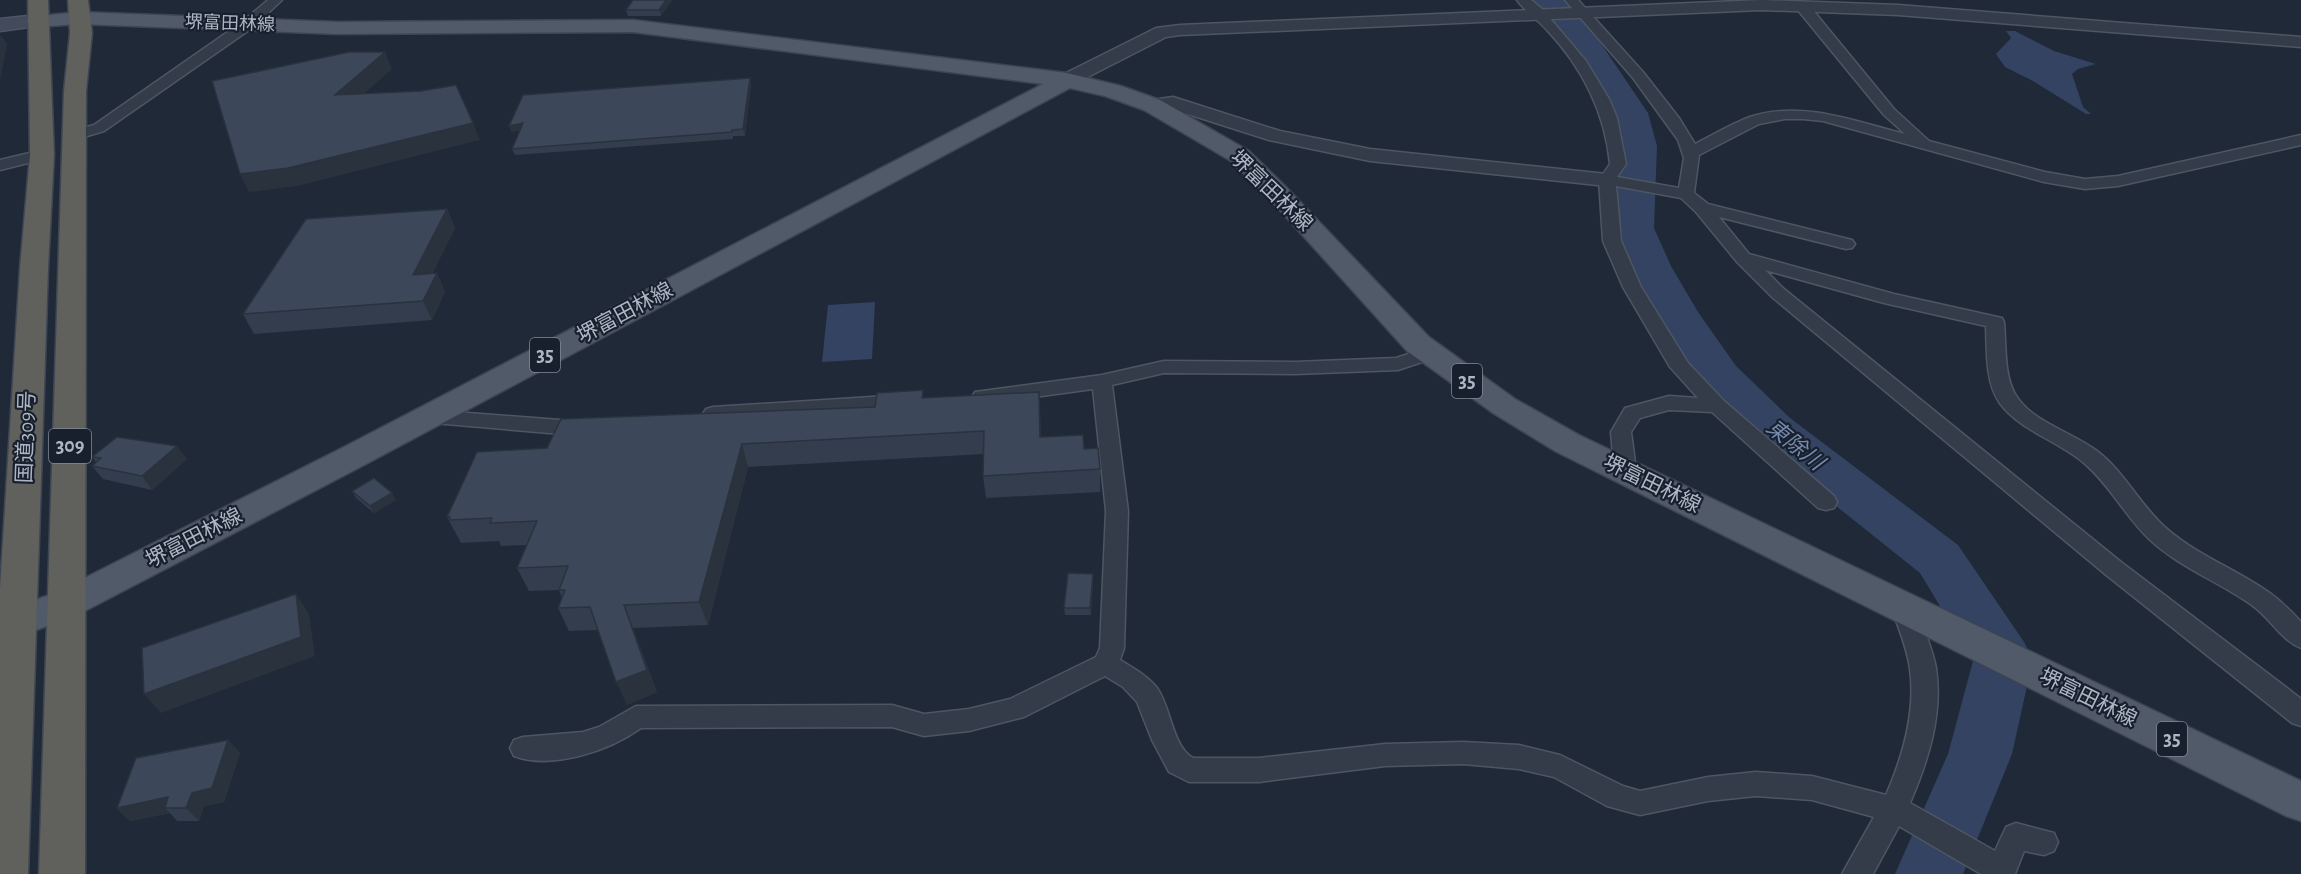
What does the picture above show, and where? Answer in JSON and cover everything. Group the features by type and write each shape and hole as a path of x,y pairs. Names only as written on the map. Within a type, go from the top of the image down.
{"highway":[{"name":"国道309号","path":"62,874 74,135 75,92 81,33 78,9"},
{"name":"国道309号","path":"5,874 34,268 42,155 37,10"}],"main road":[{"name":"堺富田林線","path":"37,10 78,9 247,25 338,28 633,26 1067,80 1113,91 1152,105 1240,156 1285,200 1418,344 1504,406 1567,442 2301,802"},
{"path":"0,25 37,10"},
{"name":"堺富田林線","path":"18,622 68,603 429,417 1067,80"}],"street":[{"path":"74,135 99,128 247,25 276,0"},
{"path":"1523,0 1542,13 1568,46 1608,114 1614,135 1617,164 1612,241 1632,287 1680,367 1717,406 1826,502"},
{"path":"1067,80 1162,32 1542,13 1577,8 1802,6 1898,10 2301,42"},
{"path":"1802,6 1889,112 1923,144"},
{"path":"1577,8 1680,131 1691,153 1687,198 1778,293 2113,568 2301,715"},
{"path":"1152,105 1173,103 1276,136 1370,155 1615,182 1687,198 1846,244"},
{"path":"1691,153 1760,117 1791,113 1824,117 2044,177 2085,184 2118,181 2301,140"},
{"path":"0,165 42,155"},
{"path":"1743,258 1891,299 1995,322 1998,358 2005,396 2015,408 2091,457 2114,478 2156,532 2172,545 2264,601 2301,638"},
{"path":"961,398 996,396 1102,381 1164,367 1294,368 1398,364 1430,353"},
{"path":"523,748 578,747 618,730 636,717 892,716 924,725 969,720 1015,709 1106,664 1112,648 1117,511 1102,381"},
{"path":"695,415 926,400"},
{"path":"1625,470 1621,432 1632,413 1669,403 1717,406"},
{"path":"429,417 573,428 602,423"},
{"path":"1857,874 1895,809 1920,744 1924,676 1911,611"},
{"path":"1106,664 1132,680 1148,696 1165,740 1179,764 1189,770 1259,770 1385,755 1463,753 1519,757 1560,767 1617,797 1640,803 1708,789 1756,784 1812,788 1895,809 2001,872 2016,836 2044,842"}],"water":[{"path":"2006,31 2015,31 2054,51 2096,64 2078,69 2072,74 2083,107 2091,114 2086,114 2033,81 2005,67 1996,54 2011,38"},
{"path":"875,302 872,359 822,362 828,305"}],"building":[{"path":"633,0 666,0 659,10 626,10"},
{"path":"349,52 385,52 335,95 421,91 456,85 473,123 288,168 240,174 212,81"},
{"path":"750,78 743,129 732,130 732,132 512,149 523,123 509,126 523,95"},
{"path":"447,209 413,275 437,273 423,301 243,314 306,219"},
{"path":"923,390 922,398 1039,392 1040,437 1083,435 1084,449 1098,448 1100,469 983,476 984,431 742,444 699,602 624,605 647,670 616,682 590,607 558,608 565,590 559,590 568,566 517,568 537,521 490,523 492,518 449,520 450,517 447,517 477,452 547,448 561,419 875,407 877,393"},
{"path":"117,437 177,446 142,476 92,466 101,458 92,457"},
{"path":"374,478 392,493 370,506 352,491"},
{"path":"1068,573 1093,574 1090,608 1064,608"},
{"path":"296,594 301,637 144,694 142,648"},
{"path":"228,740 212,788 192,793 186,808 165,808 168,797 117,808 136,758"}],"waterway":[{"name":"東除川","path":"1547,0 1570,21 1630,113 1639,146 1634,228 1650,266 1676,312 1719,377 1773,430 1939,559 2003,659 1980,754 1929,874"}]}
